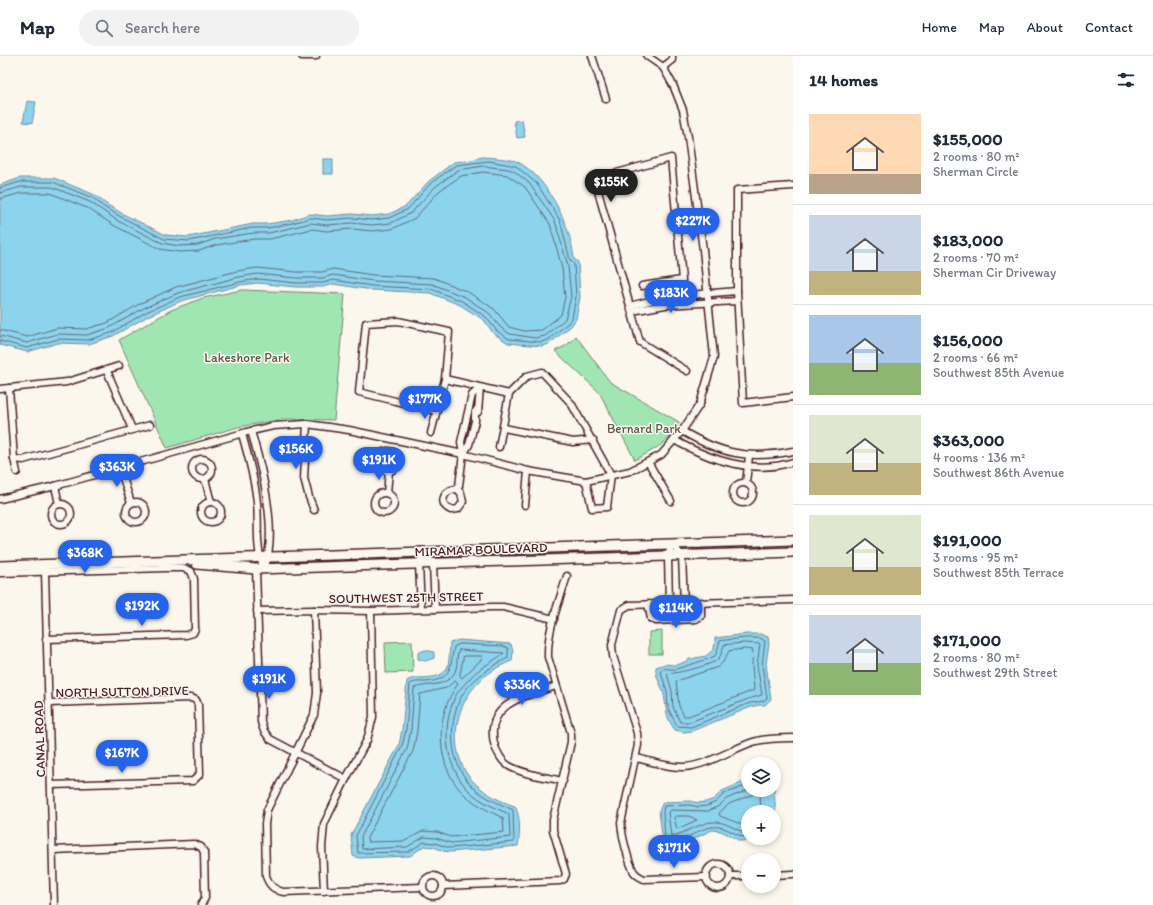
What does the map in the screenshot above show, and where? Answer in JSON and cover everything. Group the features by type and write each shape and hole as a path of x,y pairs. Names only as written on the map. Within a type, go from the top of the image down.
{"street":[{"path":"302,56 316,56"},
{"path":"592,56 606,99"},
{"path":"0,499 55,486 273,426 307,424 349,430 463,454 528,471 586,481 630,471 661,455 682,431 700,404 714,357 708,293 683,110 673,85 663,67 647,56"},
{"path":"663,67 672,60 672,56"},
{"path":"642,286 682,280 671,158 606,176 596,184 640,342 687,370"},
{"path":"793,186 737,190 737,302 743,403 793,397"},
{"path":"653,300 663,293 684,291 692,295"},
{"path":"631,308 653,300 675,296 737,291"},
{"path":"675,296 676,304"},
{"path":"631,308 709,302 737,302"},
{"path":"431,433 445,379 448,332 398,321 366,323 359,392 436,411"},
{"path":"0,389 66,382 107,371 118,366"},
{"path":"107,371 132,429"},
{"path":"499,447 504,428 508,394 527,376 542,372 571,403 593,440 610,475 607,507 592,508 586,481"},
{"path":"445,379 508,394"},
{"path":"9,388 14,459 17,472"},
{"path":"463,454 469,445 477,418 480,388"},
{"path":"457,489 463,454 461,442 472,395 480,388"},
{"path":"467,419 475,421"},
{"path":"307,424 304,478 314,510"},
{"path":"14,459 23,460 150,425"},
{"path":"504,428 573,442 593,440"},
{"path":"251,431 264,479 267,501 269,558 260,569"},
{"path":"682,431 719,450 749,456 771,456 793,451"},
{"path":"242,434 256,495 260,569 257,611 260,722 264,732 270,739 346,779"},
{"path":"391,451 393,439"},
{"path":"674,440 704,456 748,466 761,467 793,462"},
{"path":"197,446 200,458"},
{"path":"391,451 396,455 398,461 396,467 388,471 381,468 378,459 382,453 391,451"},
{"path":"746,483 749,456"},
{"path":"200,458 210,461 213,468 211,475 205,479 196,477 192,471 193,465 200,458"},
{"path":"648,462 671,501"},
{"path":"120,468 131,503"},
{"path":"387,493 388,471"},
{"path":"525,506 528,471"},
{"path":"205,479 211,502"},
{"path":"55,486 59,504"},
{"name":"MIRAMAR BOULEVARD","path":"0,566 793,540"},
{"path":"672,544 682,556 684,603"},
{"path":"669,604 668,556 672,544"},
{"path":"424,552 433,564 435,608"},
{"path":"421,609 419,564 424,552"},
{"name":"MIRAMAR BOULEVARD","path":"170,561 231,568 260,569 793,552"},
{"path":"0,573 166,568 183,568 191,571 194,586 195,629 193,633 186,635 46,639"},
{"name":"CANAL ROAD","path":"45,572 54,905"},
{"path":"443,886 560,881 564,879 566,874 553,830 553,820 563,781 571,742 571,733 548,657 554,619 567,576"},
{"path":"707,877 644,879 639,877 634,872 622,833 621,823 636,758 637,733 613,656 612,645 621,610 629,605 793,600"},
{"path":"648,604 651,619 656,621 696,619 701,616 701,602"},
{"name":"SOUTHWEST 25TH STREET","path":"257,611 371,611 503,607 554,619"},
{"path":"314,610 316,704 310,725 267,810 265,824 266,876 268,883 274,889 283,892 422,888"},
{"path":"324,891 322,847 324,824 367,740 373,717 371,611"},
{"path":"556,686 514,700 504,706 496,717 493,735 495,746 508,765 516,769 563,781"},
{"name":"NORTH SUTTON DRIVE","path":"49,703 192,698 196,700 198,705 200,774 198,778 193,781 51,785"},
{"path":"636,758 678,767 686,767 696,765 764,739 793,738"},
{"path":"53,850 194,844 201,847 204,852 205,898 202,905"},
{"path":"718,864 725,866 730,876 727,883 717,887 710,884 707,877 708,870 718,864"},
{"path":"781,875 793,874"},
{"path":"432,876 439,878 443,886 441,893 435,896 428,896 422,888 426,878 432,876"},
{"path":"730,876 741,876"}],"green space":[{"name":"Lakeshore Park","path":"242,290 345,294 334,420 285,419 238,427 167,448 119,340 171,310 203,298"},
{"name":"Bernard Park","path":"576,336 610,382 679,422 672,435 661,445 635,460 599,392 555,351 567,345"},
{"path":"662,631 662,654 649,654 649,632"},
{"path":"412,641 413,672 386,673 385,642"}],"water":[{"path":"27,101 36,102 32,123 23,122"},
{"path":"522,120 525,137 517,138 514,121"},
{"path":"481,157 500,158 515,161 529,169 548,191 563,218 572,246 574,259 578,262 580,297 576,319 571,326 549,344 542,346 508,343 493,333 484,320 460,305 430,293 372,290 333,284 323,287 295,287 258,283 241,285 181,301 148,316 113,336 89,344 58,343 27,352 0,345 0,185 20,178 54,178 95,195 106,204 123,214 166,235 188,237 253,224 267,224 292,220 310,214 327,216 352,214 372,216 389,214 406,206 429,181 454,162 472,160"},
{"path":"323,159 333,159 333,174 323,174"},
{"path":"746,634 761,634 768,637 769,643 766,664 771,699 765,705 751,707 692,731 684,732 675,730 667,715 663,691 657,676 656,667 665,664 680,664 690,659 706,656 714,649 715,638"},
{"path":"459,640 511,644 513,652 512,661 497,668 483,678 472,690 464,703 458,718 456,734 458,750 463,767 467,774 478,786 492,796 515,806 520,831 518,846 450,852 434,847 424,846 410,856 359,858 353,856 351,835 399,745 407,681 416,678 433,677 443,673 448,665 450,643"},
{"path":"425,650 434,652 434,658 426,661 418,659 418,653"},
{"path":"741,783 741,797 775,797 775,805 741,805 741,841 721,831 712,830 685,843 671,845 663,844 659,811 663,802 706,802 714,799 722,791"}]}
